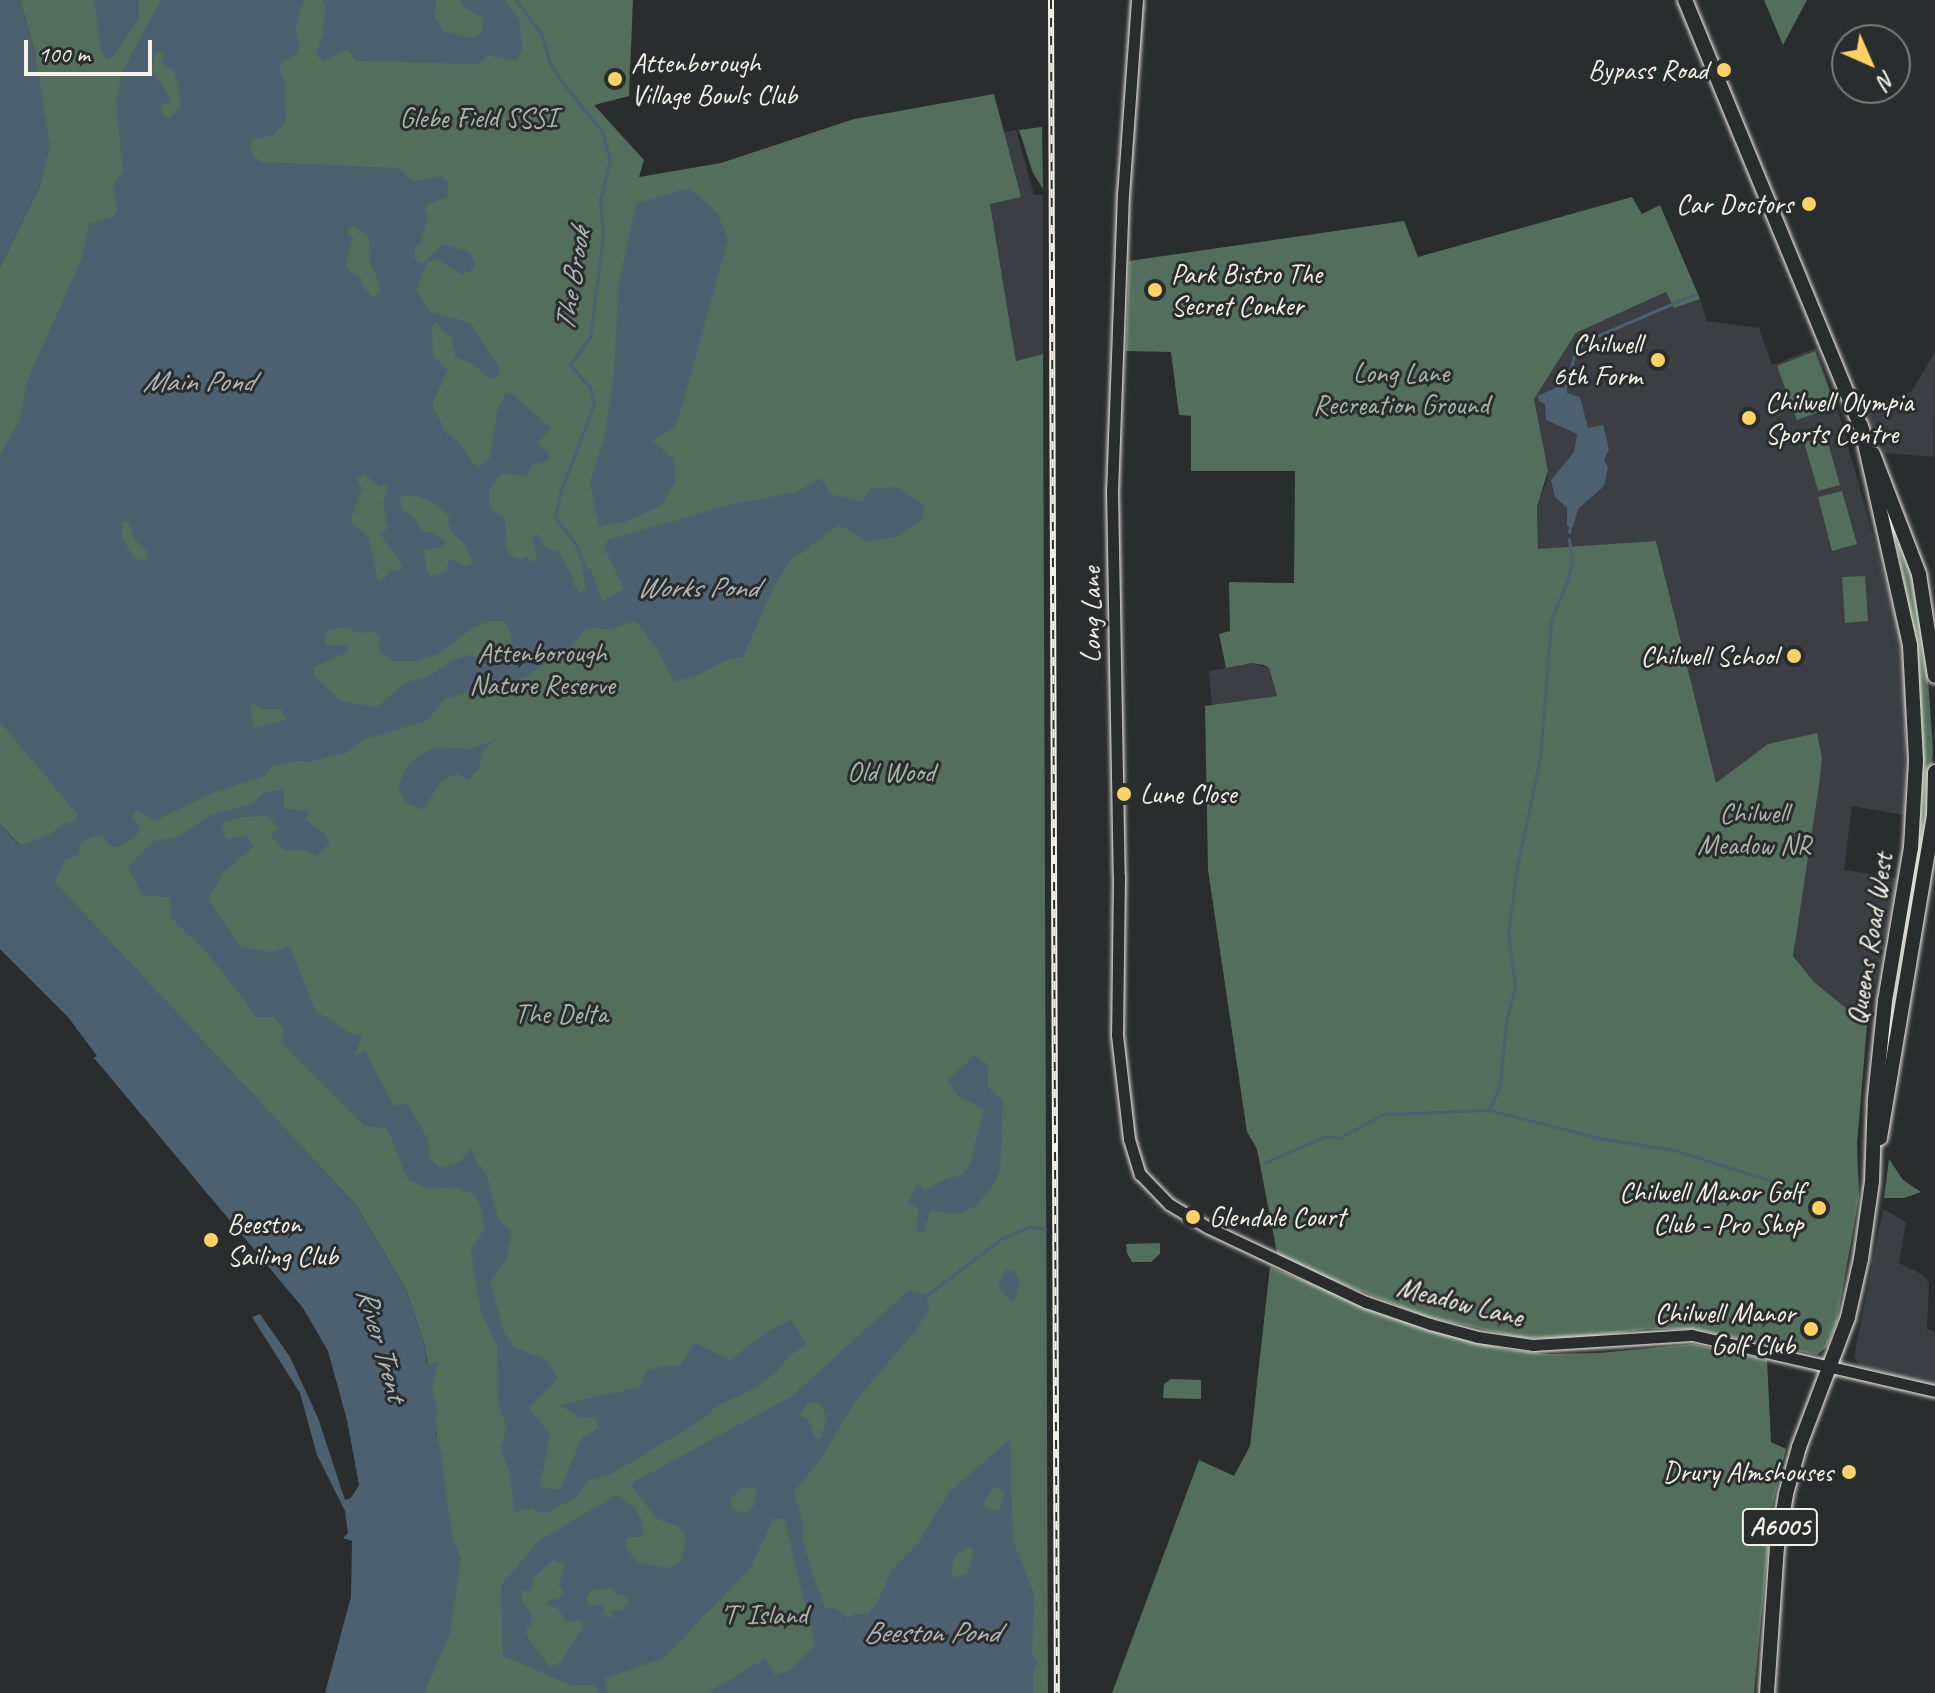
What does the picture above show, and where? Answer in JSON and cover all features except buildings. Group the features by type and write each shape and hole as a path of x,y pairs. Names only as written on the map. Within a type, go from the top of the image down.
{"main road":[{"name":"A6005","path":"1685,0 1894,501 1919,574 1935,676"},
{"name":"Queens Road West","path":"1861,425 1894,559 1910,645 1915,704 1911,848 1885,1001 1875,1098 1872,1182"},
{"name":"Queens Road West","path":"1767,1693 1782,1515 1799,1447 1855,1293 1934,814 1935,772"}],"street":[{"name":"Long Lane","path":"1137,0 1113,432 1119,876 1116,1010 1132,1155 1147,1183 1179,1212"},
{"name":"Meadow Lane","path":"1179,1212 1366,1302 1478,1337 1556,1346 1692,1335 1935,1391"}],"shaded area":[{"path":"1016,130 1034,195 1043,195 1043,354 1016,361 990,204 1021,197 1002,133"},
{"name":"Chilwell School","path":"1667,292 1674,308 1700,299 1707,321 1759,328 1772,365 1816,348 1839,414 1901,637 1906,706 1904,815 1852,806 1844,870 1897,878 1867,1025 1815,983 1793,956 1817,733 1768,744 1715,784 1656,541 1538,550 1537,507 1548,476 1534,399 1576,333"},
{"path":"1935,352 1934,457 1885,453 1865,408 1911,392"},
{"path":"1252,663 1269,668 1277,696 1212,706 1209,671"},
{"path":"1883,1209 1906,1222 1899,1263 1923,1275 1929,1283 1927,1329 1935,1332 1935,1385 1861,1367 1854,1357"}],"green space":[{"name":"Attenborough Nature Reserve","path":"20,0 633,0 629,96 594,105 644,160 639,177 721,163 854,119 994,94 1021,197 990,204 1016,361 1043,354 1048,1693 423,1693 453,1594 432,1389 424,1343 406,1290 355,1204 0,824 0,267 41,183 35,53"},
{"path":"1764,0 1807,0 1783,45"},
{"path":"1042,127 1043,189 1033,173 1019,130"},
{"path":"1632,197 1642,214 1660,205 1700,299 1674,308 1666,292 1576,333 1534,399 1548,471 1537,507 1538,549 1656,541 1716,783 1768,744 1817,733 1822,758 1793,956 1815,983 1867,1025 1857,1144 1859,1197 1837,1321 1827,1347 1817,1355 1695,1329 1647,1329 1574,1339 1523,1338 1427,1317 1278,1258 1257,1149 1247,1132 1208,870 1205,706 1277,696 1269,668 1264,665 1252,663 1226,668 1219,634 1230,631 1229,582 1294,583 1295,471 1191,471 1191,416 1179,415 1171,352 1126,351 1129,261 1404,221 1418,257"},
{"path":"1815,351 1835,406 1797,420 1777,366"},
{"path":"1826,436 1840,485 1818,491 1804,442"},
{"path":"1842,491 1857,544 1832,551 1818,497"},
{"path":"1899,542 1912,571 1925,637 1933,750 1929,809 1916,894 1892,987 1914,865 1913,632 1897,545"},
{"path":"1865,576 1868,621 1845,623 1842,577"},
{"path":"1889,1159 1903,1180 1921,1192 1904,1198 1884,1198"},
{"path":"1160,1243 1160,1254 1151,1262 1132,1262 1127,1253 1126,1244"},
{"path":"1270,1267 1422,1328 1504,1349 1548,1354 1600,1353 1693,1344 1767,1360 1771,1442 1786,1449 1772,1508 1754,1693 1112,1693 1199,1460 1234,1476 1250,1446"},
{"path":"1171,1379 1201,1380 1201,1399 1163,1398 1164,1384"}],"water":[{"path":"0,0 20,0 35,53 50,146 41,183 0,267"},
{"path":"94,0 139,0 139,18 113,58 106,58 101,51"},
{"name":"Main Pond","path":"161,0 304,0 295,30 300,45 297,54 282,63 279,71 285,81 286,121 272,136 252,139 250,148 255,158 262,162 397,168 413,181 441,176 448,182 448,197 428,204 425,209 427,219 421,242 415,246 415,260 422,264 443,244 469,252 475,264 471,271 462,275 435,258 426,265 416,290 430,312 470,323 500,369 497,378 488,378 473,364 455,356 451,337 435,323 432,327 433,357 448,369 433,402 433,411 438,415 444,431 460,444 477,468 490,458 498,407 506,393 511,393 551,428 538,443 550,455 549,460 532,465 526,476 501,473 489,490 489,508 505,518 506,548 511,556 521,560 526,556 534,564 537,556 532,538 538,535 546,548 559,552 573,578 573,585 578,588 578,595 586,587 582,571 591,569 602,601 624,589 604,547 608,540 725,506 796,492 821,478 831,494 863,502 870,489 896,487 925,505 922,520 898,536 868,542 839,525 791,560 773,588 743,657 729,659 698,675 674,682 657,648 635,621 612,629 587,628 565,653 557,653 529,676 506,684 496,695 477,697 471,691 445,699 428,720 362,740 347,752 310,762 297,761 271,767 265,776 208,795 155,821 136,810 132,817 141,828 137,835 113,847 100,835 81,842 78,856 66,859 54,881 355,1204 406,1290 424,1343 427,1363 430,1365 437,1361 438,1365 432,1389 437,1405 436,1434 452,1536 461,1559 450,1634 425,1690 428,1693 325,1693 351,1597 352,1541 343,1538 348,1533 345,1511 317,1455 300,1393 252,1317 260,1314 290,1357 318,1418 345,1500 351,1498 359,1485 347,1420 328,1351 303,1308 94,1058 97,1056 68,1017 0,949 0,824 19,845 49,835 63,824 74,822 78,815 0,722 0,455 20,420 27,381 82,258 89,224 114,216 117,211 113,184 123,173 116,101 122,72","holes":["159,51 165,54 161,63 174,71 179,88 180,107 170,118 163,115 161,106 171,102 162,83 152,73 154,55","353,225 369,238 370,263 380,285 380,292 373,298 361,284 361,278 347,269 346,260 353,239 347,232","363,473 379,486 385,484 388,488 383,502 388,528 380,534 403,566 397,572 389,570 386,577 378,581 369,538 350,521 362,490 357,479","414,495 430,501 448,515 450,530 465,545 473,561 470,565 465,566 450,558 446,572 432,576 426,571 424,549 442,548 446,543 431,532 423,532 413,517 401,509 400,497","128,521 134,539 148,551 146,560 135,559 121,537 122,523","490,621 504,621 508,626 512,640 508,650 492,660 468,655 454,660 425,678 406,682 377,707 341,701 314,676 314,667 348,652 346,645 326,645 324,635 329,630 347,627 358,633 374,632 380,636 379,651 392,661 416,661 440,653 474,627","253,703 261,709 281,709 287,720 254,728 250,706"]},
{"path":"322,0 436,0 435,17 443,31 474,39 483,31 483,18 464,7 460,0 505,0 519,19 522,50 516,61 488,55 478,64 355,61 348,49 323,61 316,53 322,37 325,8"},
{"name":"Works Pond","path":"690,188 718,214 728,240 676,427 652,440 674,459 675,482 661,506 625,522 599,527 590,483 605,434 614,374 618,288 636,204"},
{"path":"1557,387 1567,388 1567,393 1580,397 1588,428 1603,425 1609,449 1604,461 1608,467 1604,486 1578,509 1573,527 1567,526 1567,508 1555,497 1551,480 1574,452 1577,434 1546,420 1545,404 1539,401 1538,396"},
{"path":"498,738 482,751 480,768 468,780 457,773 440,783 423,810 405,802 398,788 406,767 421,754 436,747 471,749"},
{"path":"284,789 284,808 309,812 306,820 325,834 330,843 316,856 305,850 284,850 270,836 279,827 266,816 241,817 221,823 226,839 247,836 254,846 223,873 208,899 241,947 272,952 290,946 315,1010 351,1034 363,1035 354,1056 365,1051 394,1106 407,1104 428,1139 430,1158 440,1168 460,1162 471,1147 477,1163 486,1173 499,1220 512,1233 507,1259 490,1282 504,1332 515,1348 546,1359 558,1379 529,1408 550,1435 540,1486 560,1490 581,1439 598,1428 596,1418 579,1417 559,1405 640,1387 646,1371 661,1366 680,1366 694,1343 730,1360 768,1331 791,1320 807,1344 790,1356 776,1373 751,1390 717,1406 703,1419 613,1473 588,1481 577,1497 544,1514 531,1508 514,1512 510,1473 501,1451 506,1427 498,1402 497,1345 481,1312 473,1268 471,1249 484,1230 482,1211 475,1195 456,1187 429,1189 408,1180 387,1128 364,1126 281,1043 284,1030 274,1017 257,1017 208,954 171,918 170,898 142,895 128,867 154,841 177,837 209,816 253,803 263,793"},
{"path":"975,1055 988,1066 988,1087 1003,1100 1000,1170 994,1184 975,1207 957,1214 930,1211 924,1233 916,1233 919,1209 908,1203 916,1185 926,1190 963,1174 970,1164 984,1109 958,1096 947,1080"},
{"path":"1005,1270 1014,1271 1020,1281 1015,1299 1011,1301 998,1287"},
{"name":"Beeston Pond","path":"909,1290 927,1295 929,1310 916,1330 857,1399 819,1462 794,1491 803,1524 802,1537 825,1607 836,1609 848,1618 855,1614 868,1615 876,1605 892,1569 919,1542 949,1492 1010,1439 1013,1540 1034,1594 1032,1654 1038,1663 1033,1670 1033,1693 707,1693 765,1659 775,1675 790,1670 815,1645 784,1518 773,1519 751,1567 664,1658 605,1678 608,1693 599,1693 595,1685 571,1685 503,1656 501,1585 539,1541 616,1495 634,1507 641,1519 644,1531 640,1537 627,1538 626,1548 637,1562 668,1568 681,1561 686,1535 677,1526 656,1518 630,1484 792,1396","holes":["807,1403 819,1403 824,1409 826,1421 821,1438 815,1438 808,1419 800,1416","994,1486 1005,1493 999,1510 989,1511 982,1505","757,1487 754,1506 745,1513 732,1509 731,1498 741,1488","969,1547 974,1551 966,1574 955,1577 951,1573 954,1556","553,1560 565,1565 559,1585 564,1592 558,1599 549,1600 548,1605 557,1608 567,1622 580,1620 583,1627 560,1663 550,1667 528,1638 526,1629 532,1624 531,1614 522,1600 522,1591 531,1591 534,1578","613,1588 613,1593 628,1597 628,1603 622,1610 611,1611 612,1618 604,1614 604,1605 591,1605 586,1600 590,1591"]}],"waterway":[{"name":"The Brook","path":"516,0 542,35 549,62 564,85 602,131 610,160 600,200 603,237 590,337 570,365 590,387 594,404 560,493 555,518 575,543 586,570"},
{"path":"1565,388 1575,354 1583,342 1695,294"},
{"path":"1569,532 1570,526"},
{"path":"1489,1110 1500,1084 1506,1022 1515,985 1508,934 1517,867 1540,758 1551,620 1572,561 1569,539"},
{"path":"1265,1163 1325,1136 1339,1138 1383,1114 1489,1110 1604,1139 1674,1150 1775,1182"},
{"path":"927,1295 1001,1239 1028,1227 1039,1228"},
{"path":"1041,1228 1045,1229"}],"railway":[{"path":"1051,0 1057,1693"}],"place":[{"name":"Bypass Road","path":"1724,70"},
{"name":"Attenborough Village Bowls Club","path":"615,79"},
{"name":"Car Doctors","path":"1809,204"},
{"name":"Park Bistro The Secret Conker","path":"1155,290"},
{"name":"Chilwell 6th Form","path":"1658,360"},
{"name":"Chilwell Olympia Sports Centre","path":"1749,418"},
{"name":"Chilwell School","path":"1794,656"},
{"name":"Lune Close","path":"1124,794"},
{"name":"Chilwell Manor Golf Club - Pro Shop","path":"1819,1208"},
{"name":"Glendale Court","path":"1193,1217"},
{"name":"Beeston Sailing Club","path":"211,1240"},
{"name":"Chilwell Manor Golf Club","path":"1811,1329"},
{"name":"Drury Almshouses","path":"1849,1472"}],"park label":[{"name":"Glebe Field SSSI","path":"478,118"},
{"name":"Long Lane Recreation Ground","path":"1401,389"},
{"name":"Old Wood","path":"891,772"},
{"name":"Chilwell Meadow NR","path":"1754,829"},
{"name":"The Delta","path":"561,1014"},
{"name":"'T' Island","path":"764,1615"}],"water label":[{"name":"River Trent","path":"382,1344"}]}
